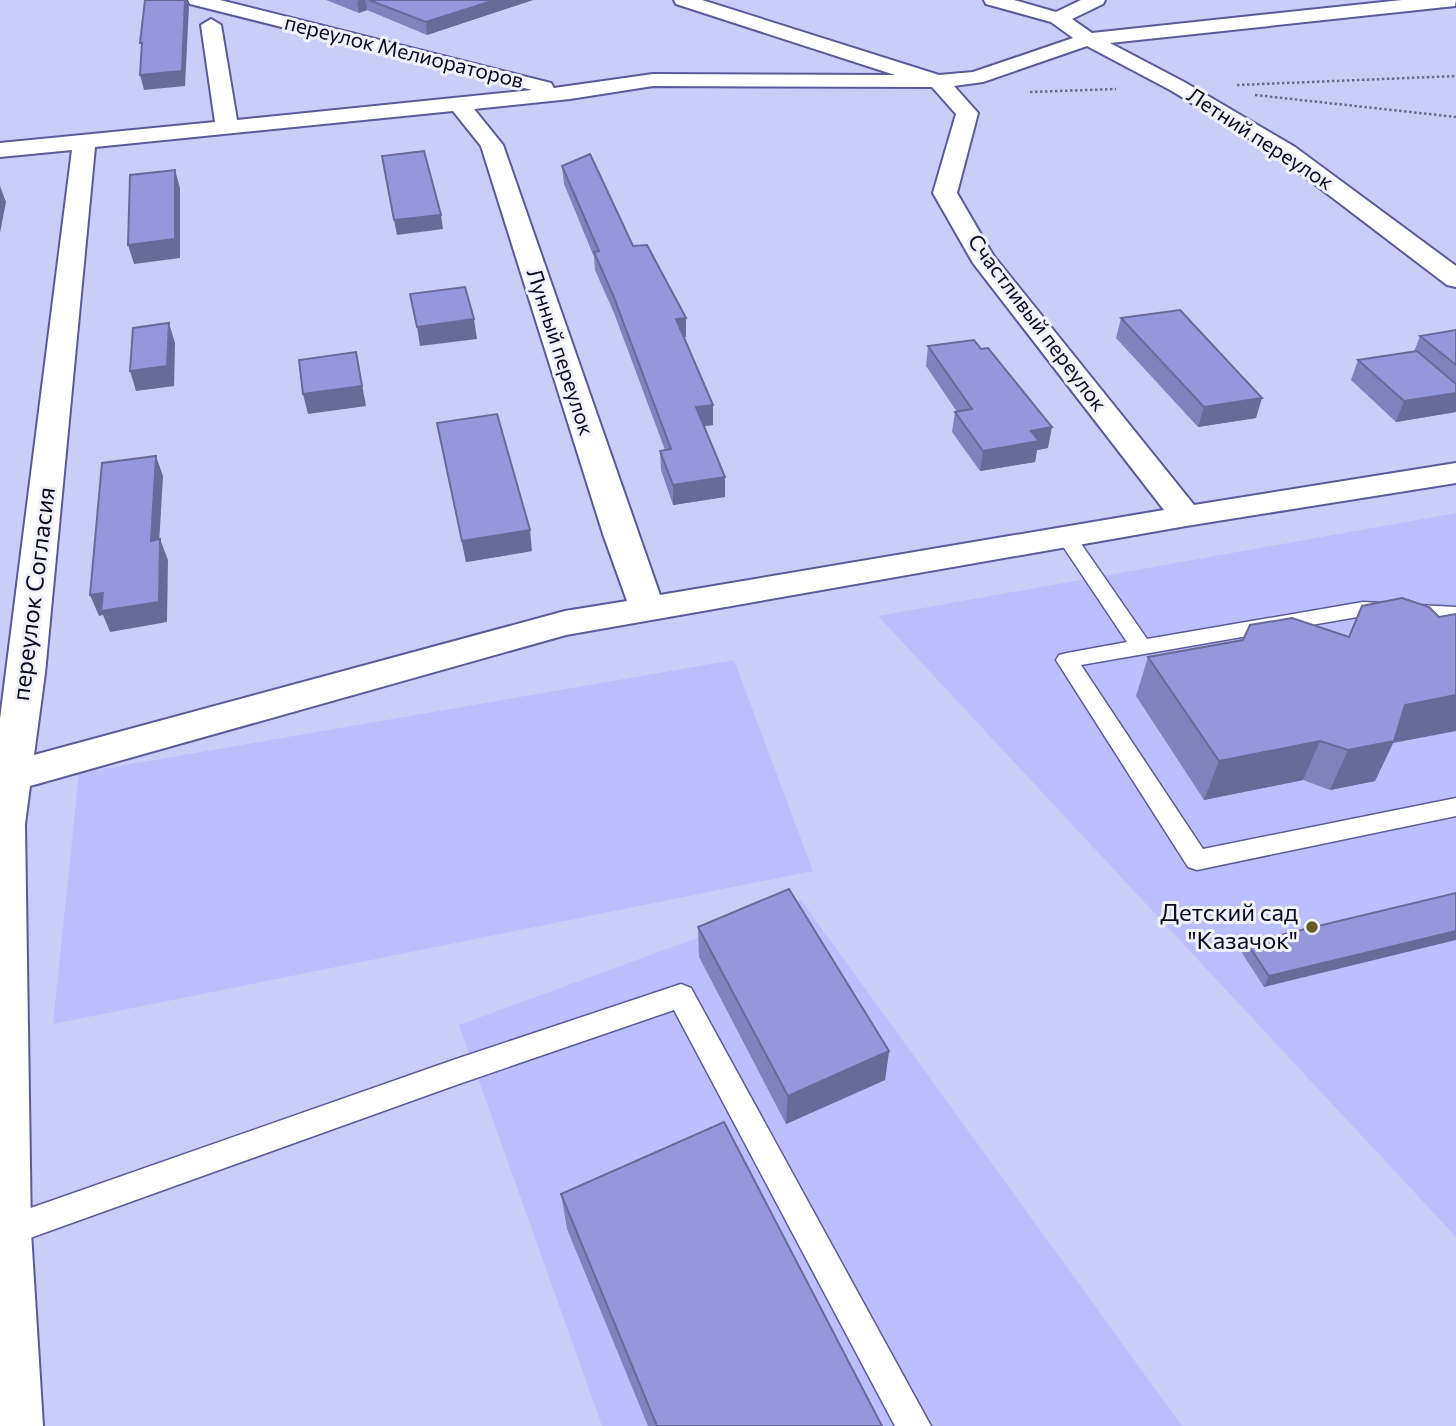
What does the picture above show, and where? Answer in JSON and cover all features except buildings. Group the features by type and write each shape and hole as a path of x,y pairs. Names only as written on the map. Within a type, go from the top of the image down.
{"street":[{"name":"переулок Мелиораторов","path":"197,0 570,93"},
{"path":"683,0 938,81"},
{"name":"Летний переулок","path":"993,0 1058,18 1088,39 1179,87 1287,152 1456,279"},
{"path":"1058,18 1096,0"},
{"path":"0,150 570,93 653,80 938,81 976,78 1088,39 1455,0"},
{"path":"211,25 227,127"},
{"name":"Счастливый переулок","path":"938,81 967,113 945,193 982,258 1186,516"},
{"name":"Лунный переулок","path":"458,105 492,145 620,534 647,607"},
{"name":"переулок Согласия","path":"14,1426 5,1232 6,777 13,677 84,141"},
{"path":"6,777 565,624 647,607 1066,536 1456,474"}],"lane":[{"path":"1066,536 1141,647"},
{"path":"1456,614 1363,609 1067,660 1197,860 1456,807"},
{"path":"5,1232 456,1072 681,996 914,1426"}],"path":[{"path":"1248,94 1456,117"}],"shaded area":[{"name":"Детский сад \"Казачок\"","path":"1456,513 1456,1237 878,616"},
{"path":"734,660 813,871 53,1024 79,773"},
{"path":"801,900 1182,1426 602,1426 459,1025"}],"place":[{"name":"Детский сад \"Казачок\"","path":"1312,927"}]}
